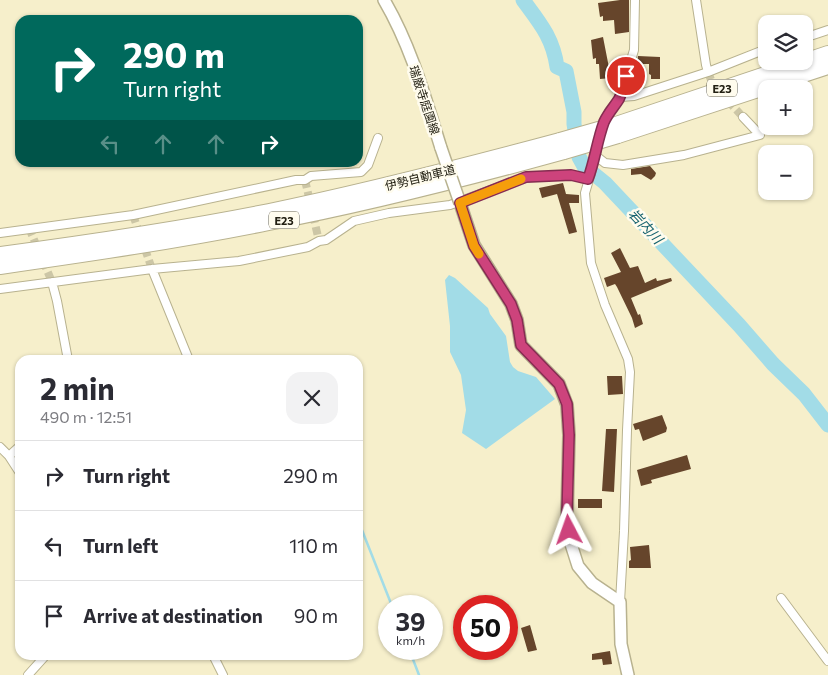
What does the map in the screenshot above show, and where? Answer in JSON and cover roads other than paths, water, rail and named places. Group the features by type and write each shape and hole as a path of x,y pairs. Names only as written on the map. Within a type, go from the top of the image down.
{"highway":[{"name":"伊勢自動車道","path":"0,267 106,252 270,223 420,190 617,130 828,53"},
{"name":"伊勢自動車道","path":"617,130 675,118 828,67"},
{"path":"813,81 828,76"},
{"path":"675,118 695,120 758,100"},
{"name":"伊勢自動車道","path":"0,254 170,229 268,211 562,146"}],"main road":[{"name":"瑞厳寺庭園線","path":"384,0 413,62 474,246 511,304 517,320 521,345 559,384 567,404 569,435 567,514 571,544 578,566 592,583 620,602"},
{"path":"620,602 621,644 628,675"}],"street":[{"path":"620,602 630,372 628,359 591,263 585,193 605,121 620,97 634,50 635,0"},
{"path":"696,0 708,72"},
{"path":"813,35 828,30"},
{"path":"620,97 634,96 708,72 758,52"},
{"path":"596,156 605,162 623,165 684,156 760,135 743,117"},
{"path":"0,233 133,215 296,180 305,180 311,176 361,172 368,165 378,138"},
{"path":"0,289 152,269 239,261 308,247 319,241 326,240 354,221 390,213 460,203 526,177 571,175 588,179"},
{"path":"152,269 187,355"},
{"path":"52,282 67,355"},
{"path":"0,447 15,465"},
{"path":"9,456 15,451"},
{"path":"781,598 828,661"},
{"path":"28,675 42,660"},
{"path":"216,660 223,675"}],"water":[{"path":"449,275 455,278 488,308 490,314 506,336 510,362 513,367 518,371 536,377 555,399 486,449 462,433 466,410 461,375 450,352 450,326 445,280"}],"waterway":[{"name":"岩内川","path":"523,0 549,39 557,67 566,71 574,112 579,157 584,166 605,183 739,325 773,364 804,394 828,425"},
{"path":"363,533 388,595"},
{"path":"413,660 419,675"}],"tunnel":[{"path":"708,72 713,85 743,117"},
{"path":"305,180 319,241"},
{"path":"133,215 152,269"},
{"path":"29,228 52,282"}]}
